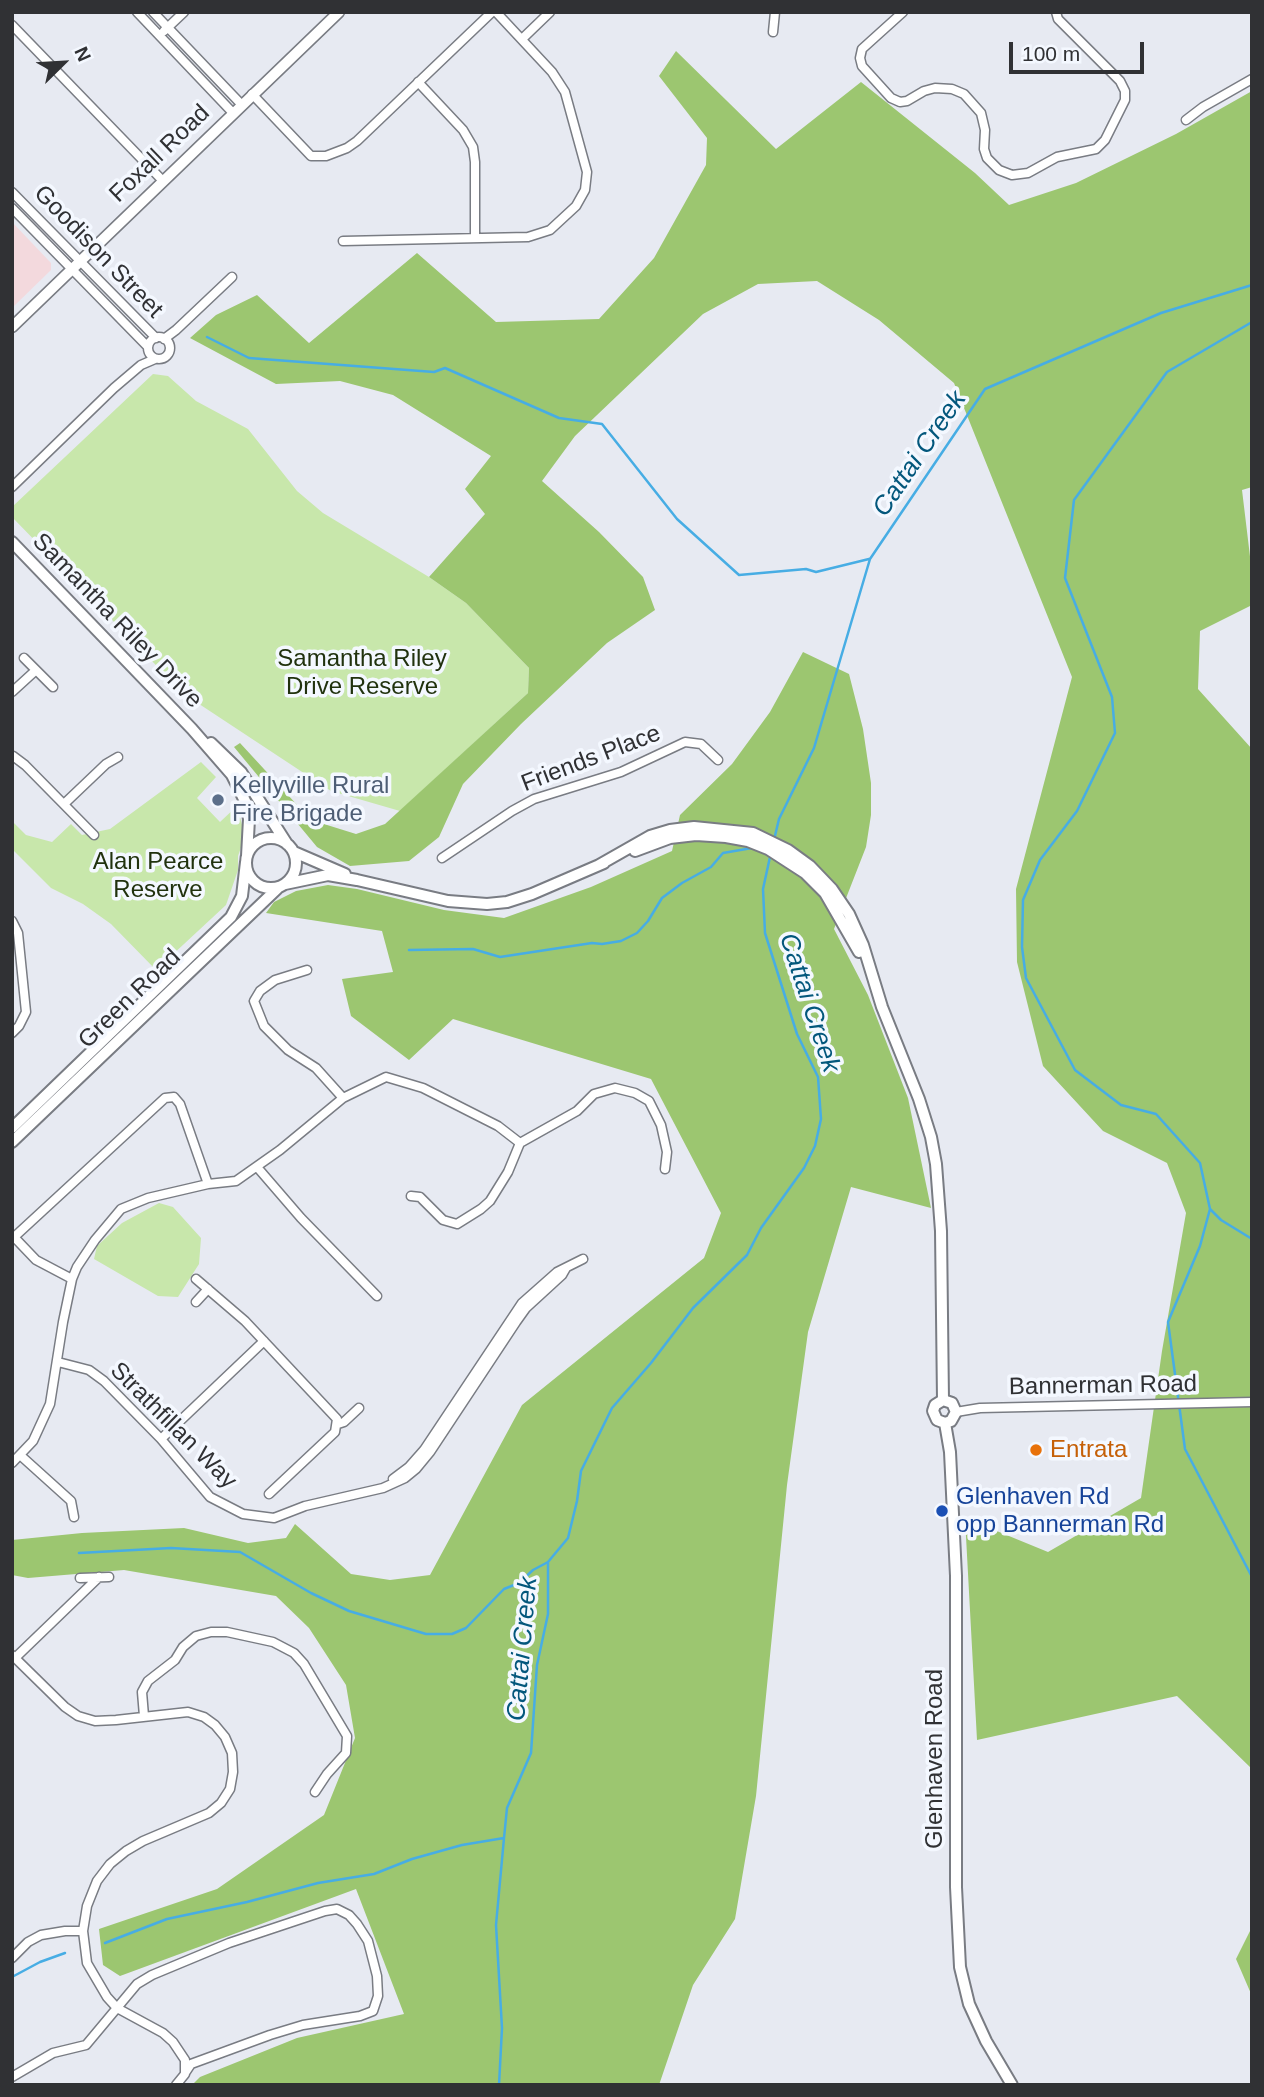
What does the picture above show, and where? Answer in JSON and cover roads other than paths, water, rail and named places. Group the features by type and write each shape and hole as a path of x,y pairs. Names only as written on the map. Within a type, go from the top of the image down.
{"main road":[{"name":"Samantha Riley Drive","path":"12,542 192,729 232,775 240,789 249,819 247,859"},
{"name":"Samantha Riley Drive","path":"192,729 218,749 241,772 291,848"},
{"path":"357,880 291,848 279,839 265,839 255,844 247,859 247,869 255,882 262,886 282,886 315,876 328,876 428,897 487,904 507,902 532,894 598,865 650,836 670,830 694,827 725,833 753,833 789,856 825,892 871,973 931,1137 936,1164 941,1231 943,1400"},
{"path":"282,886 295,870 296,861 291,848"},
{"name":"Green Road","path":"12,1128 231,917 242,896 247,859"},
{"name":"Green Road","path":"12,1142 282,886"},
{"path":"943,1400 952,1403 956,1412 951,1421 945,1423 937,1420 933,1411 935,1405 943,1400"},
{"name":"Glenhaven Road","path":"945,1423 950,1452 956,1564 956,1887 960,1967 969,2004 986,2041 1012,2085"}],"street":[{"path":"137,12 233,113"},
{"path":"153,12 242,104"},
{"path":"160,36 184,12"},
{"name":"Foxall Road","path":"12,327 338,12"},
{"path":"252,94 307,152 316,157 326,156 352,145 494,12 562,85 585,162 587,181 576,206 550,230 528,237 343,241"},
{"path":"522,39 550,12"},
{"path":"774,32 775,12"},
{"path":"903,12 862,49 862,66 891,98 900,102 935,88 952,89 964,94 981,113 987,158 999,170 1012,176 1028,173 1058,157 1096,149 1105,140 1125,100 1125,91 1119,81 1058,19 1056,12"},
{"path":"12,25 163,181"},
{"path":"1186,120 1252,79"},
{"path":"418,82 463,130 473,147 475,238"},
{"name":"Goodison Street","path":"12,192 163,340"},
{"name":"Goodison Street","path":"12,208 150,353"},
{"path":"12,487 141,365 150,353 151,341 163,340 176,330 232,277"},
{"path":"150,353 162,359 168,355 163,340"},
{"path":"24,658 53,687"},
{"path":"12,692 35,671"},
{"name":"Friends Place","path":"442,859 534,799 621,772 685,741 701,744 718,760"},
{"path":"12,757 25,765 94,835"},
{"path":"64,804 106,764 118,757"},
{"path":"12,921 18,933 26,1012 12,1033"},
{"path":"307,970 275,980 260,991 254,1002 264,1026 288,1050 316,1068 343,1098"},
{"path":"12,1463 33,1441 45,1419 72,1279 85,1254 121,1209 148,1198 208,1184 236,1181 343,1098 386,1077 424,1088 498,1126 520,1143"},
{"path":"411,1196 421,1197 443,1220 457,1224 489,1201 508,1172 520,1143 577,1111 594,1094 615,1088 635,1093 649,1101 661,1125 667,1153 665,1169"},
{"path":"72,1279 36,1260 13,1238 165,1098 174,1097 180,1104 208,1184"},
{"path":"257,1167 301,1218 377,1296"},
{"name":"Strathfillan Way","path":"58,1362 89,1370 97,1375 161,1439 210,1497 243,1514 274,1518 305,1506 383,1488 405,1478 416,1469 526,1308 562,1275 566,1268 583,1259"},
{"path":"197,1279 264,1341 335,1415 338,1424 335,1432 269,1494"},
{"path":"196,1302 208,1289"},
{"path":"161,1439 264,1341"},
{"name":"Bannerman Road","path":"956,1412 980,1408 1252,1402"},
{"path":"338,1424 359,1408"},
{"path":"20,1455 71,1501 74,1517"},
{"path":"99,1577 14,1656 65,1707 78,1716 95,1721 188,1712 204,1717 215,1725 225,1737 232,1753 230,1788 221,1803 209,1813 143,1841 110,1864 97,1881 87,1906 83,1931 87,1963 107,1997 117,2008 163,2033 173,2042 185,2060 185,2074"},
{"path":"80,1578 109,1577"},
{"path":"144,1716 142,1692 148,1681 175,1660 183,1647 196,1636 227,1632 273,1642 294,1653 304,1664 347,1736 346,1752 315,1792"},
{"path":"12,2077 53,2053 86,2045 137,1984 152,1975 229,1943 325,1911 337,1909 349,1915 368,1941 377,1976 378,1996 373,2011 360,2016 303,2025 191,2064 176,2085"},
{"path":"12,1958 28,1942 41,1935 83,1931"}],"waterway":[{"name":"Cattai Creek","path":"774,840 779,819 814,748 870,559 985,389 1161,313 1252,285"},
{"path":"1252,322 1167,372 1074,500 1065,578 1112,697 1115,733 1077,811 1040,860 1023,900 1022,947 1026,978 1075,1070 1121,1105 1156,1114 1200,1163 1210,1209 1200,1246 1168,1322 1185,1449 1252,1577"},
{"path":"207,337 249,358 434,372 445,368 559,418 602,424 677,519 739,575 806,569 816,572 869,559"},
{"path":"409,950 473,949 500,957 621,941 637,933 662,898 711,867 723,853 752,848"},
{"name":"Cattai Creek","path":"499,2085 502,2028 496,1925 504,1838 507,1808 531,1753 537,1665 548,1614 548,1562 568,1538 581,1471 612,1408 693,1308 747,1255 761,1228 804,1168 815,1146 821,1119 818,1077 797,1034 765,933 763,889 770,857"},
{"path":"1210,1209 1221,1220 1252,1239"},
{"path":"79,1553 171,1548 240,1552 311,1593 349,1611 426,1634 452,1634 466,1628 504,1589 519,1583 533,1570 548,1562"},
{"path":"105,1943 167,1919 318,1883 374,1874 412,1859 462,1845 504,1838"},
{"path":"12,1977 40,1962 65,1953"}],"place":[{"name":"Kellyville Rural Fire Brigade","path":"218,800"},
{"name":"Entrata","path":"1036,1450"},
{"name":"Glenhaven Rd opp Bannerman Rd","path":"942,1511"}],"park label":[{"name":"Samantha Riley Drive Reserve","path":"362,673"},
{"name":"Alan Pearce Reserve","path":"158,876"}]}
